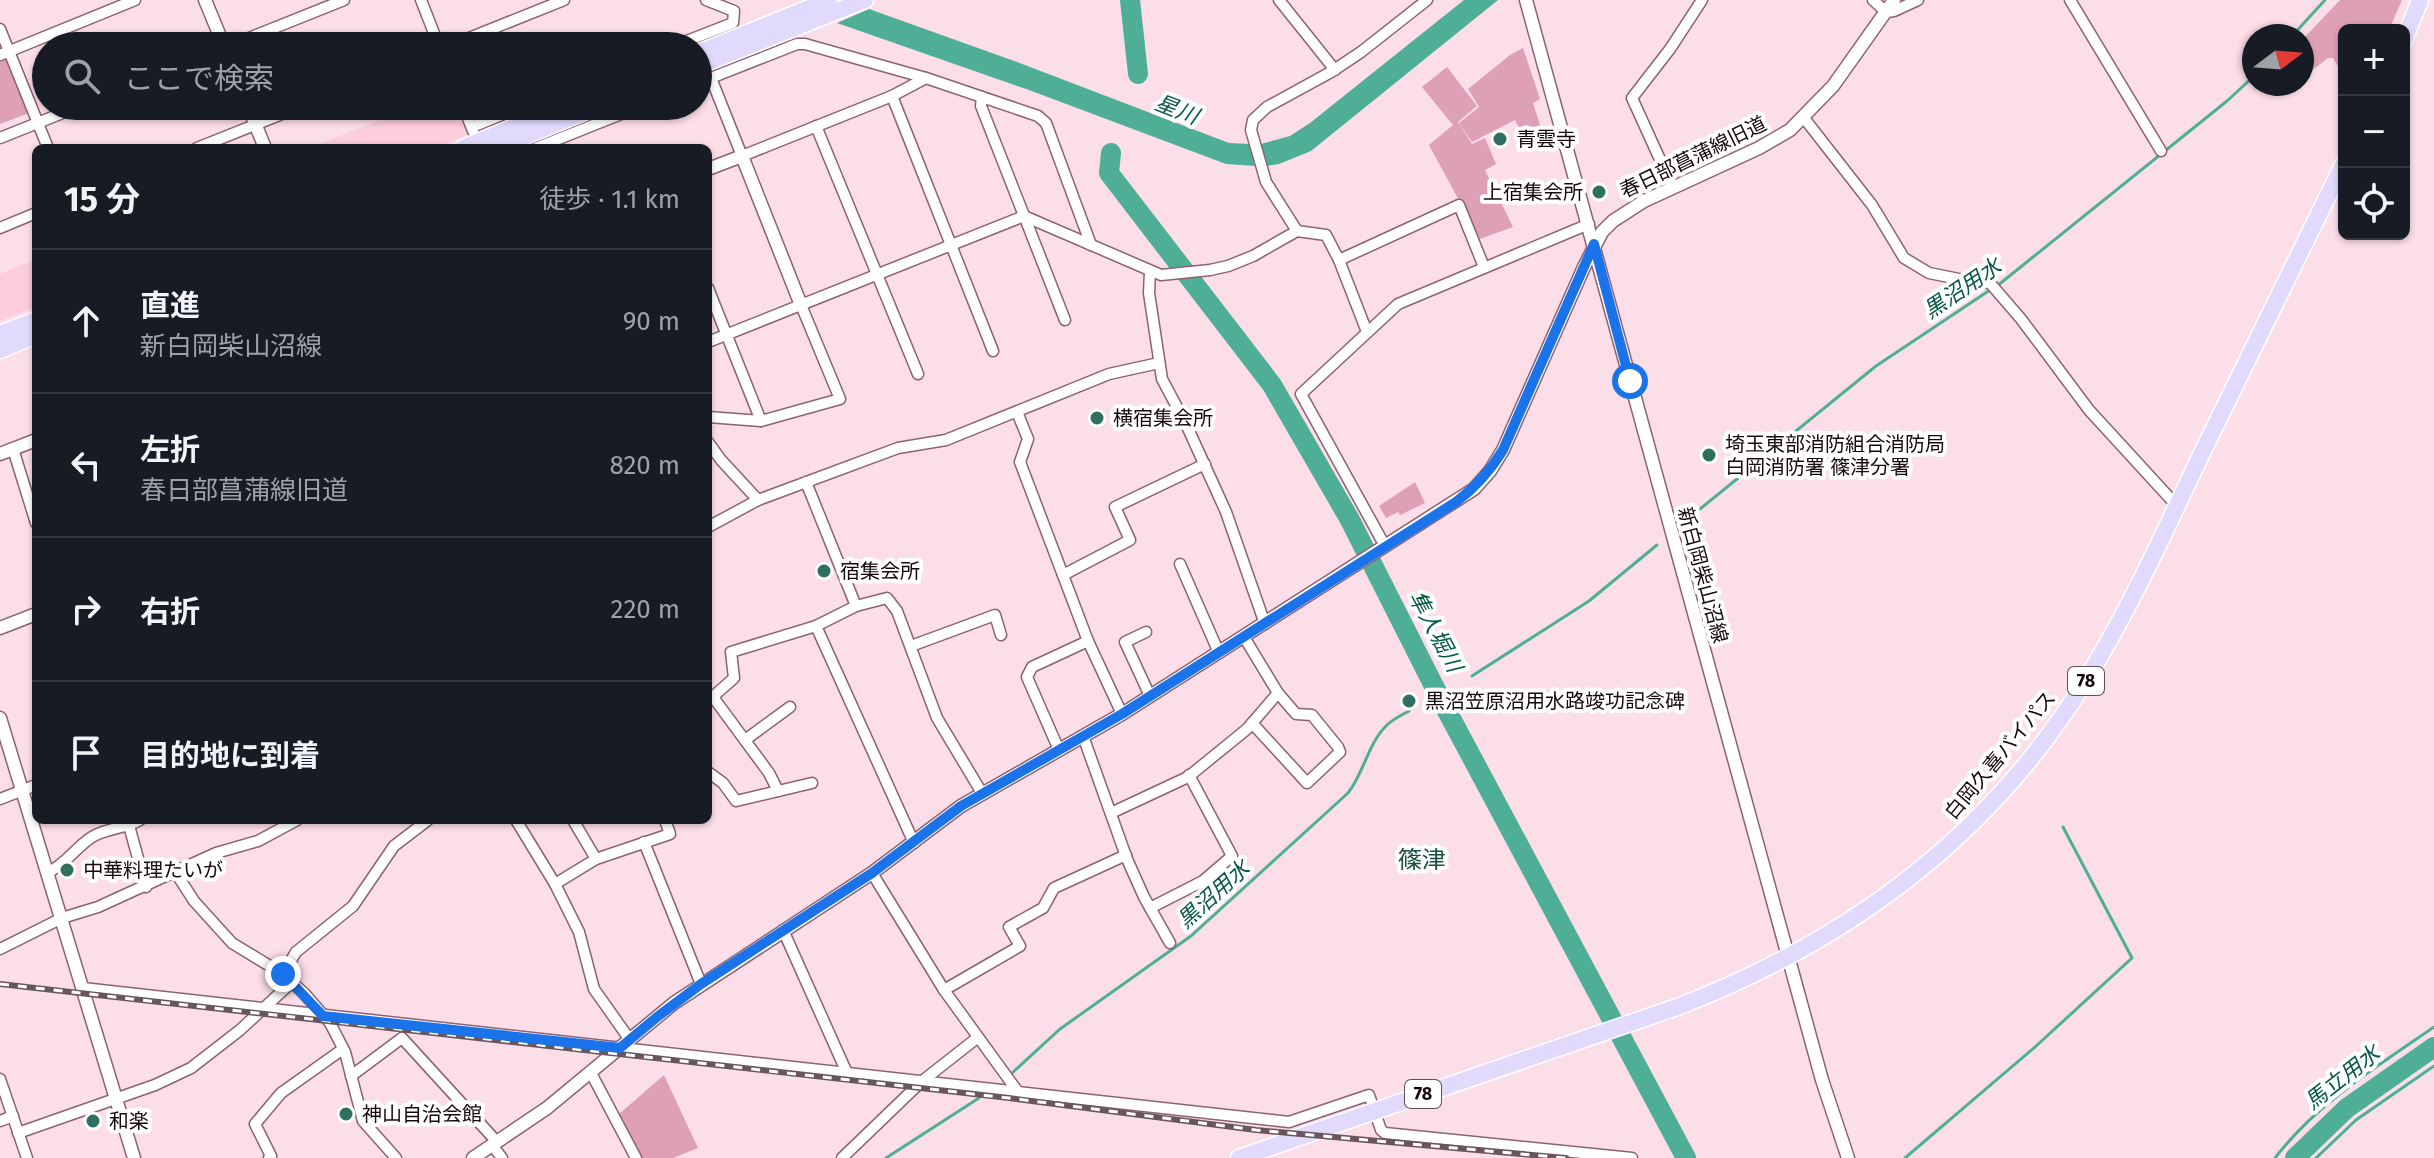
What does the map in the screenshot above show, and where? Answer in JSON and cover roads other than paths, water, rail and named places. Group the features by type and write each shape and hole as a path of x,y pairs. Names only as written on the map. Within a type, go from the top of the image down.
{"main road":[{"path":"712,48 829,0"},
{"path":"712,60 865,0"},
{"path":"2410,25 2420,0"},
{"path":"473,141 529,120"},
{"path":"506,144 565,120"},
{"name":"白岡久喜バイパス","path":"1239,1158 1709,994 1789,958 1866,910 1927,864 1973,822 2016,774 2083,685 2114,632 2342,168"},
{"path":"0,334 32,322"},
{"path":"0,350 32,337"}],"street":[{"path":"57,32 135,0"},
{"path":"205,0 220,32"},
{"path":"263,32 344,0"},
{"path":"421,0 434,32"},
{"path":"484,32 564,0"},
{"path":"706,0 734,11 733,23 710,32"},
{"path":"1279,0 1335,70"},
{"path":"1297,231 1266,182 1251,130 1253,120 1267,107 1335,70 1427,0"},
{"name":"新白岡柴山沼線","path":"1526,0 1822,1080 1848,1158"},
{"path":"1673,188 1632,98 1670,49 1702,0"},
{"path":"1873,0 1886,12 1918,0"},
{"name":"春日部菖蒲線旧道","path":"473,1158 547,1108 701,984 872,873 947,816 1122,714 1456,502 1490,471 1503,450 1602,232 1620,216 1759,148 1804,118 1833,86 1894,0"},
{"path":"2070,0 2161,151"},
{"path":"0,29 5,53 32,110"},
{"path":"5,53 32,42"},
{"path":"712,78 797,44 805,44 926,78 1038,116 1046,123 1091,245"},
{"path":"712,167 892,96 926,78"},
{"path":"712,81 840,399 761,421 712,417"},
{"path":"892,96 993,351"},
{"path":"982,97 981,106 1065,320"},
{"path":"1804,118 1872,205 1904,258 1929,273 1994,288 2089,410 2177,506"},
{"path":"37,120 46,144"},
{"path":"0,138 45,120"},
{"path":"253,120 263,144"},
{"path":"207,144 267,120"},
{"path":"467,120 473,141 504,120"},
{"path":"546,144 606,120"},
{"path":"816,126 918,374"},
{"path":"1339,260 1459,205 1484,267"},
{"path":"0,228 32,215"},
{"path":"712,341 1024,216 1150,272 1172,275 1210,270 1253,256 1297,231 1326,235 1367,332"},
{"path":"1382,548 1301,394 1398,304 1589,224"},
{"path":"1150,272 1149,293 1159,363 1167,390 1226,512 1265,624"},
{"path":"712,298 761,421"},
{"path":"712,525 758,500 898,448 946,440 1109,374 1159,363"},
{"path":"1017,412 1028,439 1020,462 1088,641 1122,714"},
{"path":"0,454 32,442"},
{"path":"712,448 758,500"},
{"path":"13,449 32,510"},
{"path":"1063,575 1130,540 1115,507 1205,464"},
{"path":"806,482 856,606"},
{"path":"1180,564 1219,653"},
{"path":"712,698 734,678 731,652 816,626 856,606 887,598 897,611 937,718 982,793"},
{"path":"911,646 995,615 1001,635"},
{"path":"0,628 32,616"},
{"path":"816,626 914,843"},
{"path":"1146,632 1125,642 1150,696"},
{"path":"1244,637 1278,693 1296,714 1312,715 1340,752 1307,783 1252,723"},
{"path":"1059,750 1027,677 1032,667 1088,641"},
{"path":"1111,813 1189,775 1252,723 1278,693"},
{"path":"712,700 769,773 778,791"},
{"path":"745,740 790,707"},
{"path":"0,718 32,823"},
{"path":"1083,736 1126,855 1170,943"},
{"path":"712,775 723,783 736,801 812,783"},
{"path":"1150,908 1203,881 1232,856 1189,775"},
{"path":"0,799 32,786"},
{"path":"32,824 134,1158"},
{"path":"47,873 56,869 89,839 125,824"},
{"path":"128,824 146,887"},
{"path":"0,949 62,918 146,887 216,853 258,841 290,824"},
{"path":"283,974 296,952 353,906 394,846 423,824"},
{"path":"518,824 555,884 579,932 594,989 625,1044"},
{"path":"575,824 596,859"},
{"path":"555,884 596,859 670,834 666,824"},
{"path":"644,842 701,984"},
{"path":"944,990 1020,946 1009,927 1043,908 1054,888 1126,855"},
{"path":"176,873 194,901 232,943 283,974 323,1016 343,1049 363,1121 396,1158"},
{"path":"872,873 944,990 1018,1092"},
{"path":"783,930 847,1073"},
{"path":"18,1133 155,1085 191,1068 265,1009 292,982"},
{"path":"83,988 323,1016 625,1044 921,1082 1289,1122 1369,1095 1381,1130 1385,1133 1632,1158"},
{"path":"351,1076 402,1038 494,1144 502,1158"},
{"path":"842,1158 921,1082 977,1038"},
{"path":"269,1158 271,1156 255,1124 281,1093 343,1049"},
{"path":"591,1073 636,1158"},
{"path":"0,1079 27,1158"},
{"path":"0,1121 13,1116"}],"waterway":[{"name":"隼人堀川","path":"1130,0 1138,74"},
{"name":"黒沼用水","path":"2303,24 2325,0"},
{"name":"黒沼用水","path":"1997,286 2242,87"},
{"name":"隼人堀川","path":"1111,153 1109,173 1272,385 1350,520 1439,696 1686,1158"},
{"name":"黒沼用水","path":"1684,522 1876,366 1990,290"},
{"name":"黒沼用水","path":"1472,676 1589,601 1657,545"},
{"name":"黒沼用水","path":"1011,1074 1060,1029 1191,936 1348,793 1381,732 1409,711"},
{"path":"1905,1158 2035,1047 2132,958 2063,827"},
{"name":"馬立用水","path":"2275,1158 2329,1103 2434,1027"},
{"path":"2295,1158 2347,1108 2434,1047"},
{"path":"2316,1158 2356,1120 2434,1066"},
{"name":"黒沼用水","path":"886,1158 979,1098"}],"railway":[{"path":"0,984 1009,1098 1256,1130 1566,1158"}],"place":[{"name":"青雲寺","path":"1500,139"},
{"name":"上宿集会所","path":"1599,192"},
{"name":"横宿集会所","path":"1097,418"},
{"name":"埼玉東部消防組合消防局 白岡消防署 篠津分署","path":"1709,455"},
{"name":"宿集会所","path":"824,571"},
{"name":"黒沼笠原沼用水路竣功記念碑","path":"1409,701"},
{"name":"中華料理たいが","path":"67,870"},
{"name":"神山自治会館","path":"346,1114"},
{"name":"和楽","path":"93,1121"}],"district":[{"name":"篠津","path":"1422,860"}],"water label":[{"name":"星川","path":"1177,109"}]}
